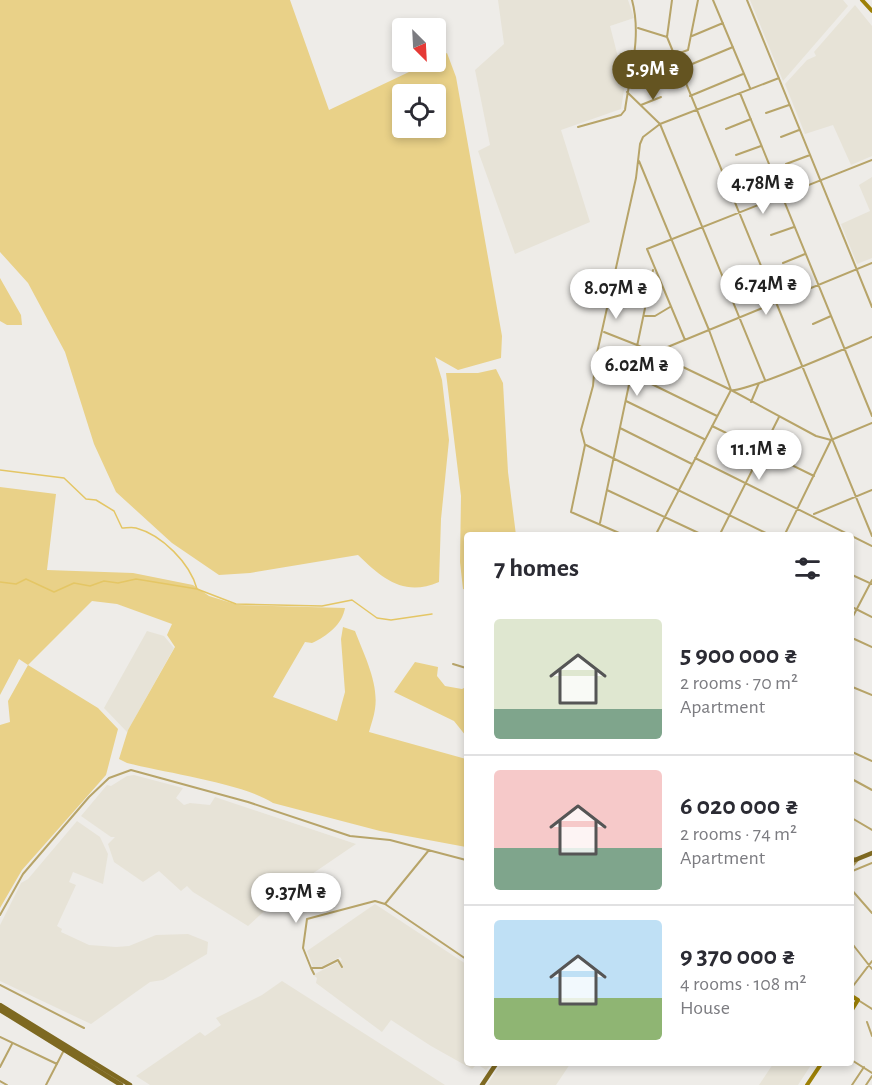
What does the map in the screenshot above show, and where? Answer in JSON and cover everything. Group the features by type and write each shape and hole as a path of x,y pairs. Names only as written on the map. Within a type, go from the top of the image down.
{"main road":[{"path":"854,861 872,853"},
{"path":"0,1005 130,1085"},
{"path":"0,1010 121,1085"},
{"path":"482,1085 495,1066"}],"street":[{"path":"578,127 621,115 625,110 638,28 632,0"},
{"path":"672,0 667,37 872,536"},
{"path":"674,54 688,50 698,0"},
{"path":"713,0 750,88"},
{"path":"747,0 872,307"},
{"path":"862,0 872,11"},
{"path":"691,36 723,23"},
{"path":"638,28 667,37"},
{"path":"680,69 733,47"},
{"path":"690,96 744,74"},
{"path":"618,532 571,512 585,445 581,430 643,137 660,124 779,78"},
{"path":"627,92 660,124 765,380"},
{"path":"740,93 872,416"},
{"path":"641,105 661,97"},
{"path":"766,113 789,105"},
{"path":"726,129 751,119"},
{"path":"781,136 799,130"},
{"path":"736,155 761,146"},
{"path":"786,164 810,155"},
{"path":"638,159 673,240 731,390 657,532"},
{"path":"685,340 647,249 704,229 872,160"},
{"path":"747,180 771,171"},
{"path":"771,235 794,227"},
{"path":"783,263 805,255"},
{"path":"653,352 872,263"},
{"path":"600,523 654,267"},
{"path":"644,316 655,316 670,307"},
{"path":"813,324 831,316"},
{"path":"603,332 653,352 731,390 751,403 816,436 831,440 872,423"},
{"path":"731,390 736,391 759,383 872,337"},
{"path":"631,374 717,416"},
{"path":"751,403 759,383"},
{"path":"626,401 704,439"},
{"path":"721,532 779,417"},
{"path":"712,426 814,476"},
{"path":"620,428 692,464"},
{"path":"786,532 831,440"},
{"path":"585,445 680,489 764,532"},
{"path":"695,458 845,532"},
{"path":"607,490 696,532"},
{"path":"812,515 872,490"},
{"path":"854,537 872,546"},
{"path":"854,576 871,584"},
{"path":"854,615 872,579"},
{"path":"854,608 872,617"},
{"path":"854,639 872,647"},
{"path":"453,664 464,667"},
{"path":"854,688 872,695"},
{"path":"854,753 872,761"},
{"path":"0,915 23,874 89,797 109,778 132,770 248,802 350,836 390,840 464,859"},
{"path":"854,780 872,790"},
{"path":"854,819 872,830"},
{"path":"385,904 429,850"},
{"path":"854,858 858,860 854,866"},
{"path":"854,870 872,863"},
{"path":"854,893 872,913"},
{"path":"314,974 303,948 307,919 375,901 385,904 464,958"},
{"path":"854,946 872,969"},
{"path":"311,968 322,968 338,960 342,967"},
{"path":"854,984 872,961"},
{"path":"0,985 84,1028"},
{"path":"854,998 872,1009"},
{"path":"854,1006 858,1000"},
{"path":"867,1022 872,1036"},
{"path":"0,1037 57,1064"},
{"path":"0,1067 12,1044"},
{"path":"46,1085 65,1049"},
{"path":"854,1062 872,1075 866,1085"},
{"path":"807,1085 819,1066"},
{"path":"852,1085 864,1068"},
{"path":"0,1081 7,1085"}],"shaded area":[{"path":"0,0 290,0 329,110 409,72 446,72 447,53 456,77 502,336 501,358 458,370 435,357 442,380 449,440 441,519 439,582 415,587 395,583 385,578 358,555 250,573 219,575 172,543 116,492 94,444 65,352 28,283 0,252"},
{"path":"498,0 628,0 634,18 610,26 625,84 621,109 561,130 590,222 515,254 478,151 490,145 475,70 504,44"},
{"path":"750,0 843,0 848,6 783,81"},
{"path":"855,5 872,26 872,156 851,165 833,125 805,134 785,84 807,60 816,56 814,52"},
{"path":"872,177 872,258 857,264 841,224 870,211 859,185"},
{"path":"0,278 21,315 22,325 7,325 0,321"},
{"path":"496,369 503,383 508,472 516,532 464,532 464,589 460,562 461,496 446,373 478,373"},
{"path":"0,487 56,494 47,570 133,573 193,585 209,596 238,605 345,608 341,620 328,633 312,643 305,642 273,697 337,721 345,692 341,639 343,627 355,631 375,689 375,709 369,732 464,758 464,847 380,831 273,803 223,784 127,763 119,759 128,730 175,647 167,635 172,624 117,604 92,601 28,665 19,659 0,695"},
{"path":"147,631 164,636 174,648 127,732 104,708"},
{"path":"415,662 438,667 437,676 445,686 464,688 464,734 454,721 394,692"},
{"path":"28,665 98,708 118,729 106,775 22,870 0,908 0,725 10,722 8,701"},
{"path":"134,775 183,788 176,798 184,805 190,803 210,805 215,797 356,844 284,893 248,926 187,886 181,891 159,871 143,882 114,862 108,844 115,837 111,837 81,816 107,785 111,786 127,776"},
{"path":"77,821 100,837 108,854 103,884 73,872 69,882 76,885 57,926 62,929 61,932 89,945 116,947 129,946 156,935 188,934 208,942 207,954 163,980 150,982 91,1024 0,981 0,925 21,883 28,879"},
{"path":"375,904 464,963 464,1065 391,1020 382,1032 316,983 317,978 313,975 342,960 340,957 321,967 313,967 307,951"},
{"path":"282,981 445,1085 150,1085 136,1076 200,1032 205,1036 221,1025 216,1018 262,995"},
{"path":"500,1066 569,1066 556,1085 487,1085"},
{"path":"772,1066 810,1066 798,1085 759,1085"}],"waterway":[{"path":"0,470 64,478 86,499 96,500 114,511 122,528 136,528 146,532 174,551 188,569 197,589"},
{"path":"0,582 16,584 26,579 54,592 74,583 90,586 104,581 118,583 136,579 197,589 236,604 322,606 352,600 377,618 391,620 432,614"}]}
